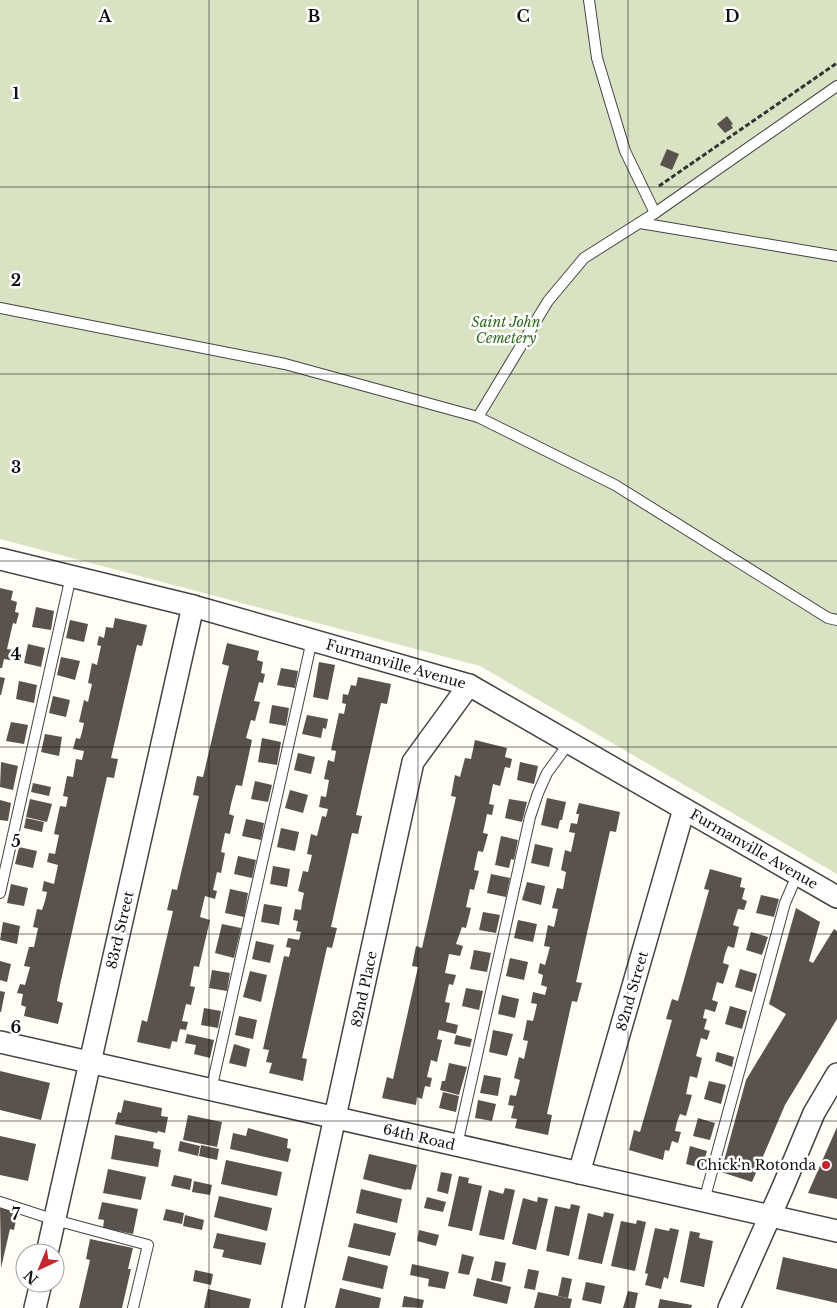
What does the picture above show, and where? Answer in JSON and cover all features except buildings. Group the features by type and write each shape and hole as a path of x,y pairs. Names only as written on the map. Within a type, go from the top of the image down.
{"street":[{"name":"Furmanville Avenue","path":"0,559 193,606 469,685 837,897"},
{"name":"83rd Street","path":"49,1243 193,606"},
{"name":"82nd Place","path":"294,1308 413,762 469,685"},
{"name":"82nd Street","path":"579,1173 684,809"},
{"name":"64th Road","path":"0,1042 837,1231"},
{"path":"729,1308 814,1112 837,1074"},
{"path":"35,1308 38,1293"}],"lane":[{"path":"589,0 597,58 625,151 655,213"},
{"path":"478,417 548,301 584,258 655,213 837,86"},
{"path":"640,223 837,256"},
{"path":"0,308 285,364 478,417 615,485 828,618 837,620"},
{"path":"0,893 71,576"},
{"path":"211,1090 312,640"},
{"path":"458,1145 530,817 538,792 547,773 569,743"},
{"path":"704,1201 785,903 798,873"},
{"path":"0,1202 55,1220 148,1245 133,1308"}],"path":[{"path":"646,195 837,63"}],"green space":[{"name":"Saint John Cemetery","path":"0,0 837,0 837,874 480,666 0,539"}],"place":[{"name":"Chick'n Rotonda","path":"826,1165"}]}
